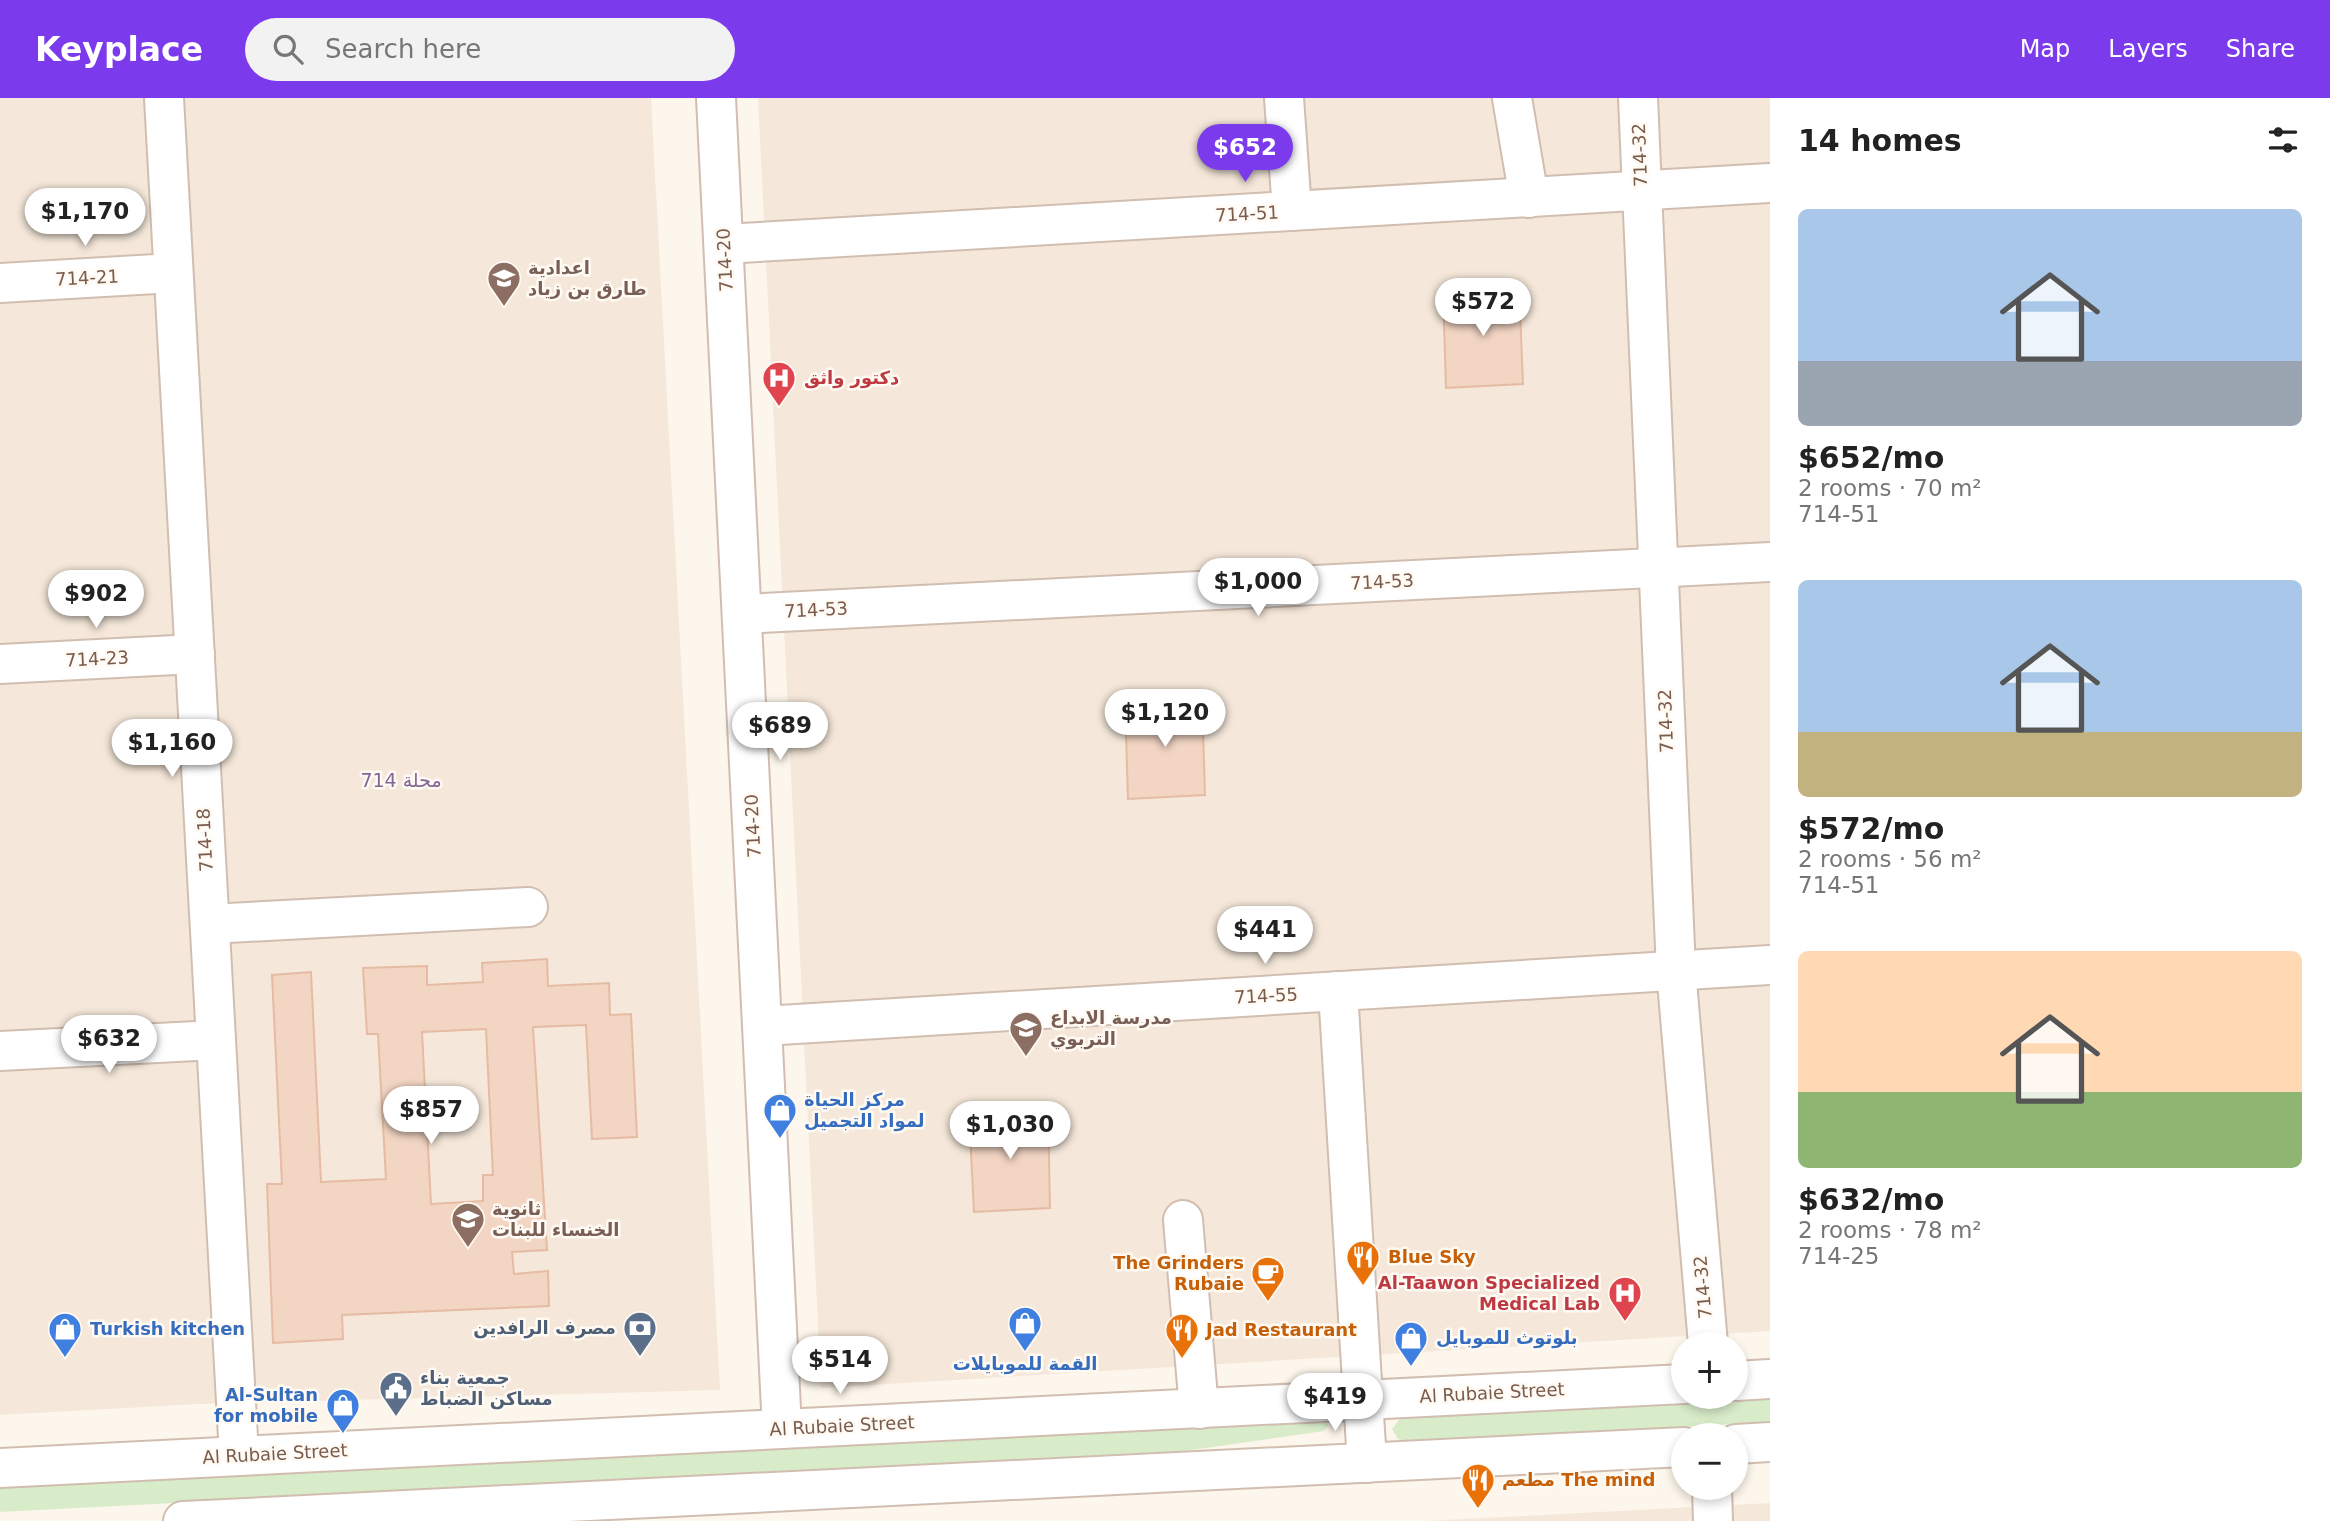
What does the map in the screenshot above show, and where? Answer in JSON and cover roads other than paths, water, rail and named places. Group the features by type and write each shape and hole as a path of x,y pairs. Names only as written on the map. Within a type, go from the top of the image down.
{"street":[{"name":"714-18","path":"164,98 239,1456"},
{"name":"714-20","path":"716,98 782,1429"},
{"path":"1284,98 1292,211"},
{"path":"1512,98 1529,198"},
{"name":"714-32","path":"1638,98 1676,970 1707,1332"},
{"name":"714-51","path":"724,244 1770,183"},
{"name":"714-21","path":"0,283 173,273"},
{"name":"714-53","path":"743,614 1770,562"},
{"name":"714-23","path":"0,664 195,654"},
{"path":"210,924 528,907"},
{"name":"714-55","path":"763,1026 1770,964"},
{"path":"1338,991 1367,1463"},
{"path":"0,1051 216,1040"},
{"path":"1183,1220 1199,1409"},
{"path":"1748,1380 1770,1379"},
{"name":"Al Rubaie Street","path":"0,1468 1671,1385"},
{"path":"1748,1443 1770,1442"},
{"path":"183,1521 793,1506 1367,1463 1671,1448"},
{"path":"1712,1500 1713,1521"}],"place":[{"name":"اعدادية طارق بن زياد","path":"504,308"},
{"name":"دكتور واثق","path":"779,408"},
{"name":"مدرسة الابداع التربوي","path":"1026,1058"},
{"name":"مركز الحياة لمواد التجميل","path":"780,1140"},
{"name":"ثانوية الخنساء للبنات","path":"468,1249"},
{"name":"Blue Sky","path":"1363,1287"},
{"name":"The Grinders Rubaie","path":"1268,1303"},
{"name":"Al-Taawon Specialized Medical Lab","path":"1625,1323"},
{"name":"القمة للموبايلات","path":"1025,1353"},
{"name":"مصرف الرافدين","path":"640,1358"},
{"name":"Turkish kitchen","path":"65,1359"},
{"name":"Jad Restaurant","path":"1182,1360"},
{"name":"بلوتوث للموبايل","path":"1411,1368"},
{"name":"جمعية بناء مساكن الضباط","path":"396,1418"},
{"name":"Al-Sultan for mobile","path":"343,1435"},
{"name":"مطعم The mind","path":"1478,1510"}],"district":[{"name":"محلة 714","path":"401,780"}]}
